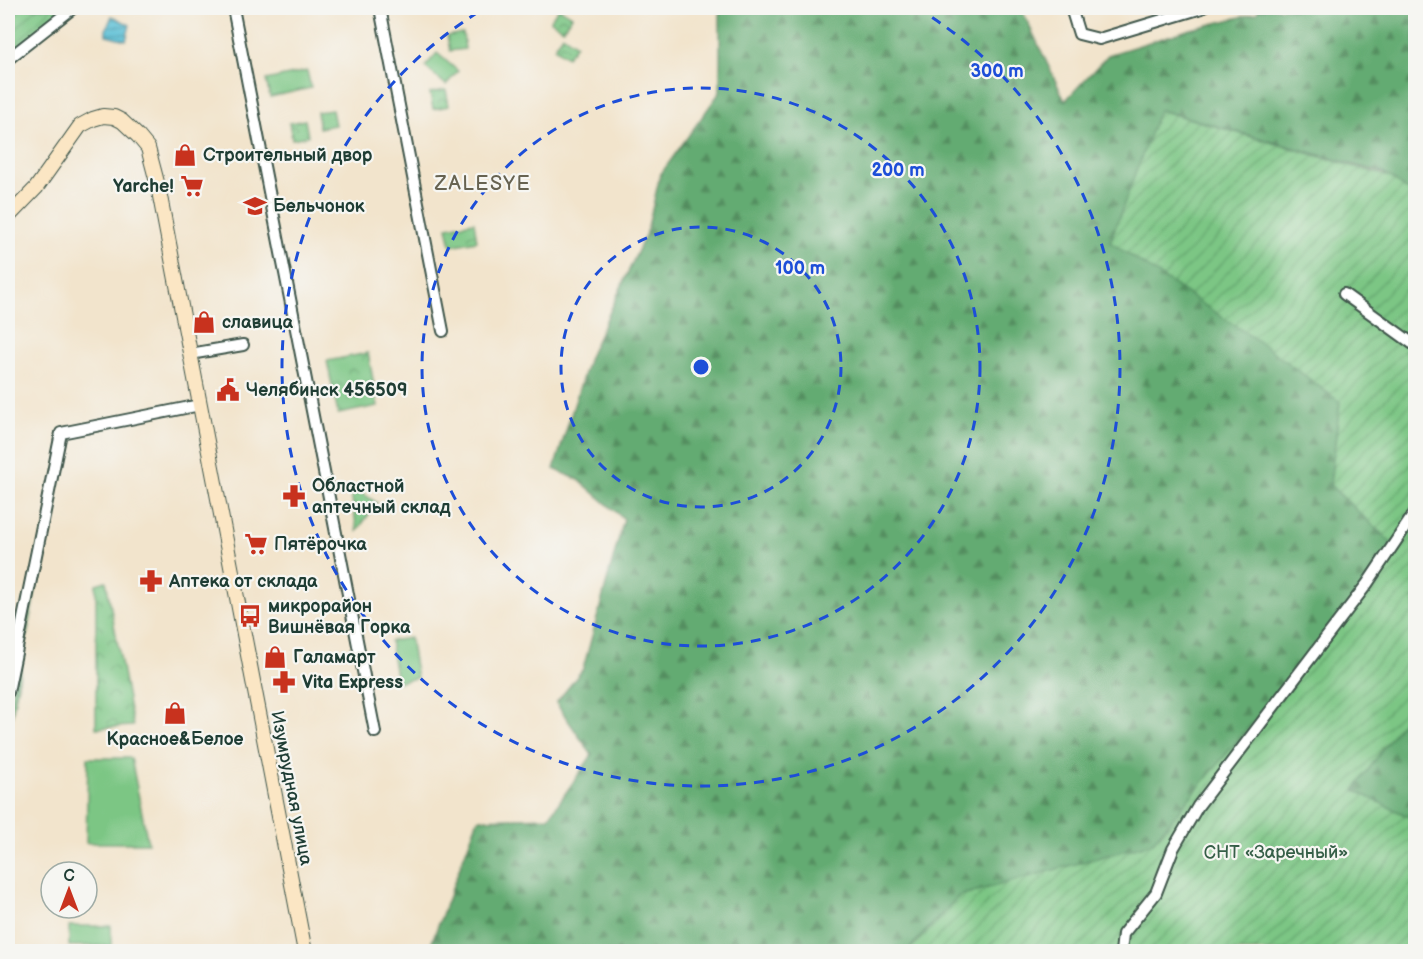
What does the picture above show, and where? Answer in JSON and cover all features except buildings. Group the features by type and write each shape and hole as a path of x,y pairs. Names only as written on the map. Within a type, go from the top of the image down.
{"street":[{"path":"8,59 73,8"},
{"path":"233,8 375,732"},
{"path":"380,8 443,332"},
{"path":"1071,8 1079,34 1099,39 1202,8"},
{"name":"Изумрудная улица","path":"8,217 36,188 80,126 93,119 114,117 122,121 147,148 158,186 305,951"},
{"path":"1344,294 1416,346"},
{"path":"190,354 243,345"},
{"path":"8,692 61,433 200,405"},
{"path":"1121,951 1123,934 1156,893 1173,849 1198,806 1367,584 1416,511"}],"green space":[{"path":"8,8 63,8 8,57"},
{"path":"559,8 572,16 563,29 550,20"},
{"path":"724,8 1021,8 1065,101 1108,55 1191,29 1257,13 1259,8 1415,8 1415,196 1383,173 1160,110 1110,242 1267,347 1340,402 1330,485 1398,549 1152,843 959,896 907,951 428,952 478,819 549,817 592,755 556,703 583,669 624,519 579,480 554,469 589,357 647,231 660,175 720,92 720,11"},
{"path":"463,33 465,49 450,51 447,36"},
{"path":"563,35 576,45 567,57 554,48"},
{"path":"437,53 458,71 446,85 425,67"},
{"path":"307,71 311,88 270,97 266,80"},
{"path":"446,90 449,106 433,109 430,93"},
{"path":"332,110 335,125 319,128 317,112"},
{"name":"СНТ «Заречный»","path":"1159,110 1390,177 1415,196 1415,703 1354,790 1415,820 1415,951 907,952 959,896 1152,843 1398,549 1330,485 1340,402 1267,347 1110,242"},
{"path":"305,120 308,136 292,139 289,123"},
{"path":"474,222 477,241 451,246 447,227"},
{"path":"368,353 378,406 338,414 327,361"},
{"path":"362,493 377,503 357,531 351,494"},
{"path":"106,581 133,726 96,728 96,584"},
{"path":"32,585 36,587 10,727 8,726 8,711"},
{"path":"410,638 417,678 397,682 390,641"},
{"path":"1415,703 1415,820 1354,790"},
{"path":"88,758 131,758 148,843 86,843"},
{"path":"69,926 111,926 111,946 69,946"}],"water":[{"path":"112,16 130,25 126,40 106,35"}],"place":[{"name":"Строительный двор","path":"185,155"},
{"name":"Yarche!","path":"192,186"},
{"name":"Бельчонок","path":"255,206"},
{"name":"славица","path":"204,322"},
{"name":"Челябинск 456509","path":"228,390"},
{"name":"Областной аптечный склад","path":"294,496"},
{"name":"Пятёрочка","path":"256,544"},
{"name":"Аптека от склада","path":"151,581"},
{"name":"микрорайон Вишнёвая Горка","path":"250,616"},
{"name":"Галамарт","path":"275,657"},
{"name":"Vita Express","path":"284,682"},
{"name":"Красное&Белое","path":"175,713"}],"district":[{"name":"ZALESYE","path":"483,183"}]}
